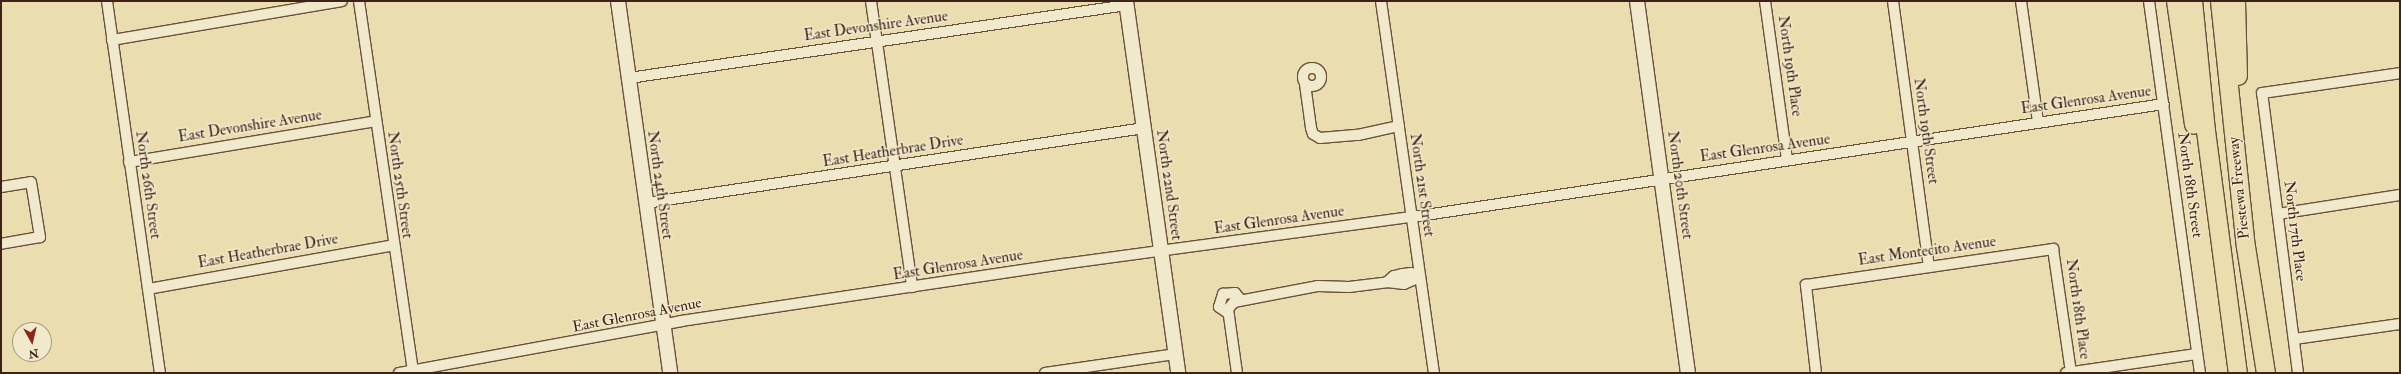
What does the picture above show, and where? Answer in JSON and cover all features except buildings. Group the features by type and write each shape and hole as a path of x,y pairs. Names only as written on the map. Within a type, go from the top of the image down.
{"highway":[{"path":"2176,1 2214,253 2230,320"},
{"name":"Piestewa Freeway","path":"2193,1 2206,131 2238,373"},
{"name":"Piestewa Freeway","path":"2220,1 2246,247 2259,318 2266,373"},
{"path":"2236,1 2238,90 2256,246 2259,318"}],"street":[{"name":"North 26th Street","path":"107,1 160,373"},
{"path":"112,40 342,1"},
{"name":"North 25th Street","path":"359,1 413,372"},
{"name":"North 24th Street","path":"618,1 670,373"},
{"path":"872,1 912,287"},
{"name":"North 21st Street","path":"1382,1 1434,373"},
{"name":"North 20th Street","path":"1638,1 1688,373"},
{"name":"North 19th Place","path":"1765,1 1787,159"},
{"name":"North 19th Street","path":"1892,1 1929,266"},
{"path":"2021,1 2038,122"},
{"name":"North 18th Street","path":"2149,1 2200,373"},
{"name":"East Devonshire Avenue","path":"629,78 1126,3"},
{"name":"North 22nd Street","path":"1126,3 1178,373"},
{"name":"North 17th Place","path":"2298,373 2262,93 2400,73"},
{"path":"1305,84 1311,128 1313,134 1320,138 1329,139 1399,126"},
{"name":"East Glenrosa Avenue","path":"399,373 413,372 663,324 912,287 1412,217 1787,159 2164,104"},
{"name":"East Devonshire Avenue","path":"129,162 376,121"},
{"name":"East Heatherbrae Drive","path":"646,203 1144,128"},
{"path":"1,187 31,182 40,237 1,244"},
{"path":"2278,214 2400,195"},
{"name":"East Heatherbrae Drive","path":"148,289 394,245"},
{"name":"East Montecito Avenue","path":"1816,373 1806,285 2053,249"},
{"name":"North 18th Place","path":"2053,249 2070,373"},
{"path":"1237,373 1228,313 1231,304 1241,300 1318,286 1349,287 1387,282 1396,285 1411,283 1420,277"},
{"path":"2294,339 2400,324"},
{"path":"1045,373 1175,354"},
{"path":"2070,373 2197,354"}]}
